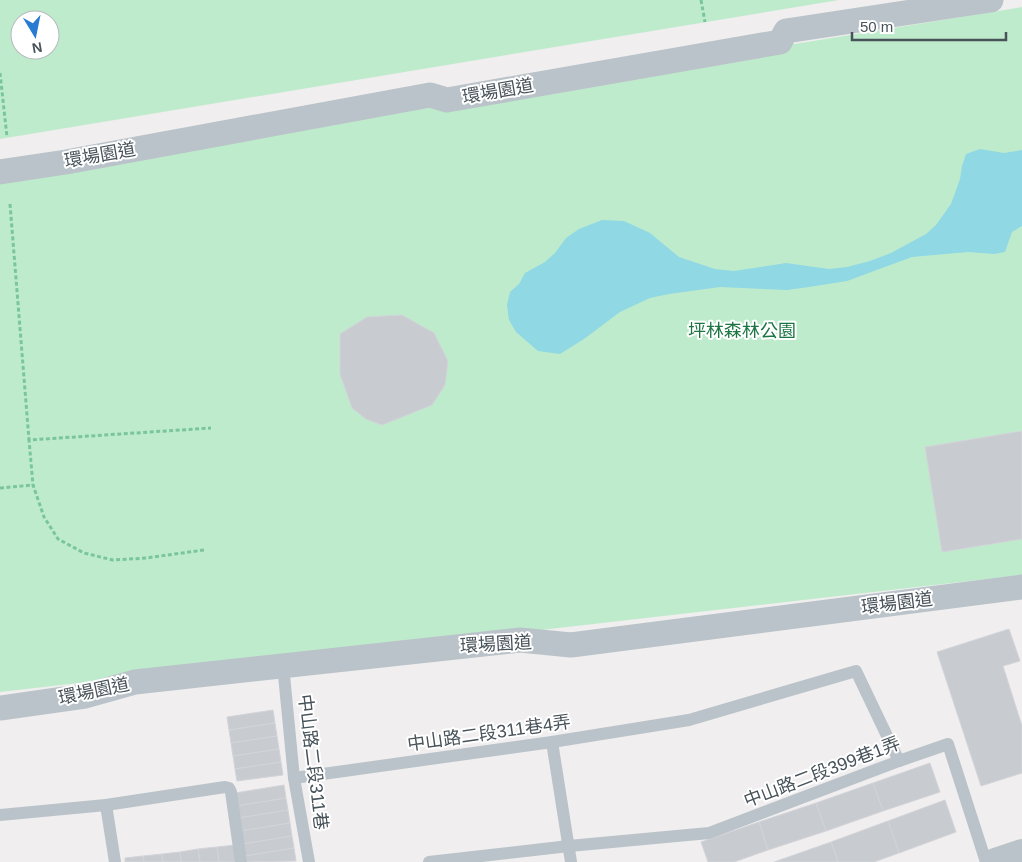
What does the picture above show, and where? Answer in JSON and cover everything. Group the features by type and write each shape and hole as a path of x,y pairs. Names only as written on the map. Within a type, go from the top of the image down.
{"street":[{"name":"環場園道","path":"0,172 430,95 447,100 780,42 786,31 992,0"},
{"name":"環場園道","path":"0,708 85,696 135,682 520,640 570,645 1022,587"},
{"path":"995,862 1022,853"}],"lane":[{"name":"中山路二段311巷","path":"283,666 294,778 309,862"},
{"name":"中山路二段311巷4弄","path":"294,778 552,742 689,720 856,671 898,761"},
{"path":"552,742 571,862"},
{"name":"中山路二段399巷1弄","path":"429,862 568,846 709,833 898,761 948,744 986,862"},
{"path":"0,815 106,805 225,787 229,788 241,862"},
{"path":"106,805 115,862"}],"path":[{"path":"701,0 705,22"},
{"path":"0,73 7,137"},
{"path":"10,204 33,485 44,517 58,538 84,553 113,560 146,558 204,550"},
{"path":"29,440 211,428"},
{"path":"0,488 33,485"}],"green space":[{"path":"0,0 839,0 0,139"},
{"name":"坪林森林公園","path":"1022,7 1022,575 0,692 0,173"}],"water":[{"path":"980,149 1004,153 1022,150 1022,226 1012,232 1005,252 994,254 968,252 912,257 847,281 787,290 720,287 650,298 620,312 560,354 538,351 516,332 509,320 507,305 510,292 519,284 525,273 545,262 555,253 566,238 579,229 602,220 624,221 650,233 679,257 715,269 734,271 786,263 829,269 870,261 891,253 926,234 936,225 951,204 966,154"}],"building":[{"path":"402,315 434,333 448,361 445,385 432,405 382,425 366,419 352,408 340,374 340,334 367,317"},
{"path":"1022,431 1022,539 942,552 925,447"},
{"path":"1009,629 1020,661 1003,666 1022,726 1022,773 981,786 937,652"},
{"path":"273,710 275,723 229,730 227,717"},
{"path":"275,723 277,736 231,743 229,730"},
{"path":"277,736 279,749 233,756 231,743"},
{"path":"279,749 281,762 235,769 233,756"},
{"path":"281,762 283,775 237,781 235,769"},
{"path":"930,763 940,792 883,811 873,783"},
{"path":"873,783 883,811 826,831 816,803"},
{"path":"284,785 286,798 237,806 235,793"},
{"path":"286,798 288,810 239,818 237,806"},
{"path":"945,800 956,832 899,853 888,821"},
{"path":"816,803 826,831 768,850 759,822"},
{"path":"288,810 290,823 241,831 239,818"},
{"path":"888,821 899,853 874,862 838,862 831,842"},
{"path":"759,822 768,850 734,862 708,862 701,842"},
{"path":"290,823 292,836 243,844 241,831"},
{"path":"292,836 294,848 245,856 243,844"},
{"path":"831,842 838,862 774,862"},
{"path":"235,845 237,862 219,862 217,847"},
{"path":"217,847 219,862 200,862 198,849"},
{"path":"294,848 296,861 246,862 245,856"},
{"path":"198,849 200,862 181,862 180,852"},
{"path":"180,852 181,862 163,862 162,854"},
{"path":"162,854 163,862 144,862 143,856"},
{"path":"143,856 144,862 125,862 125,858"}]}
